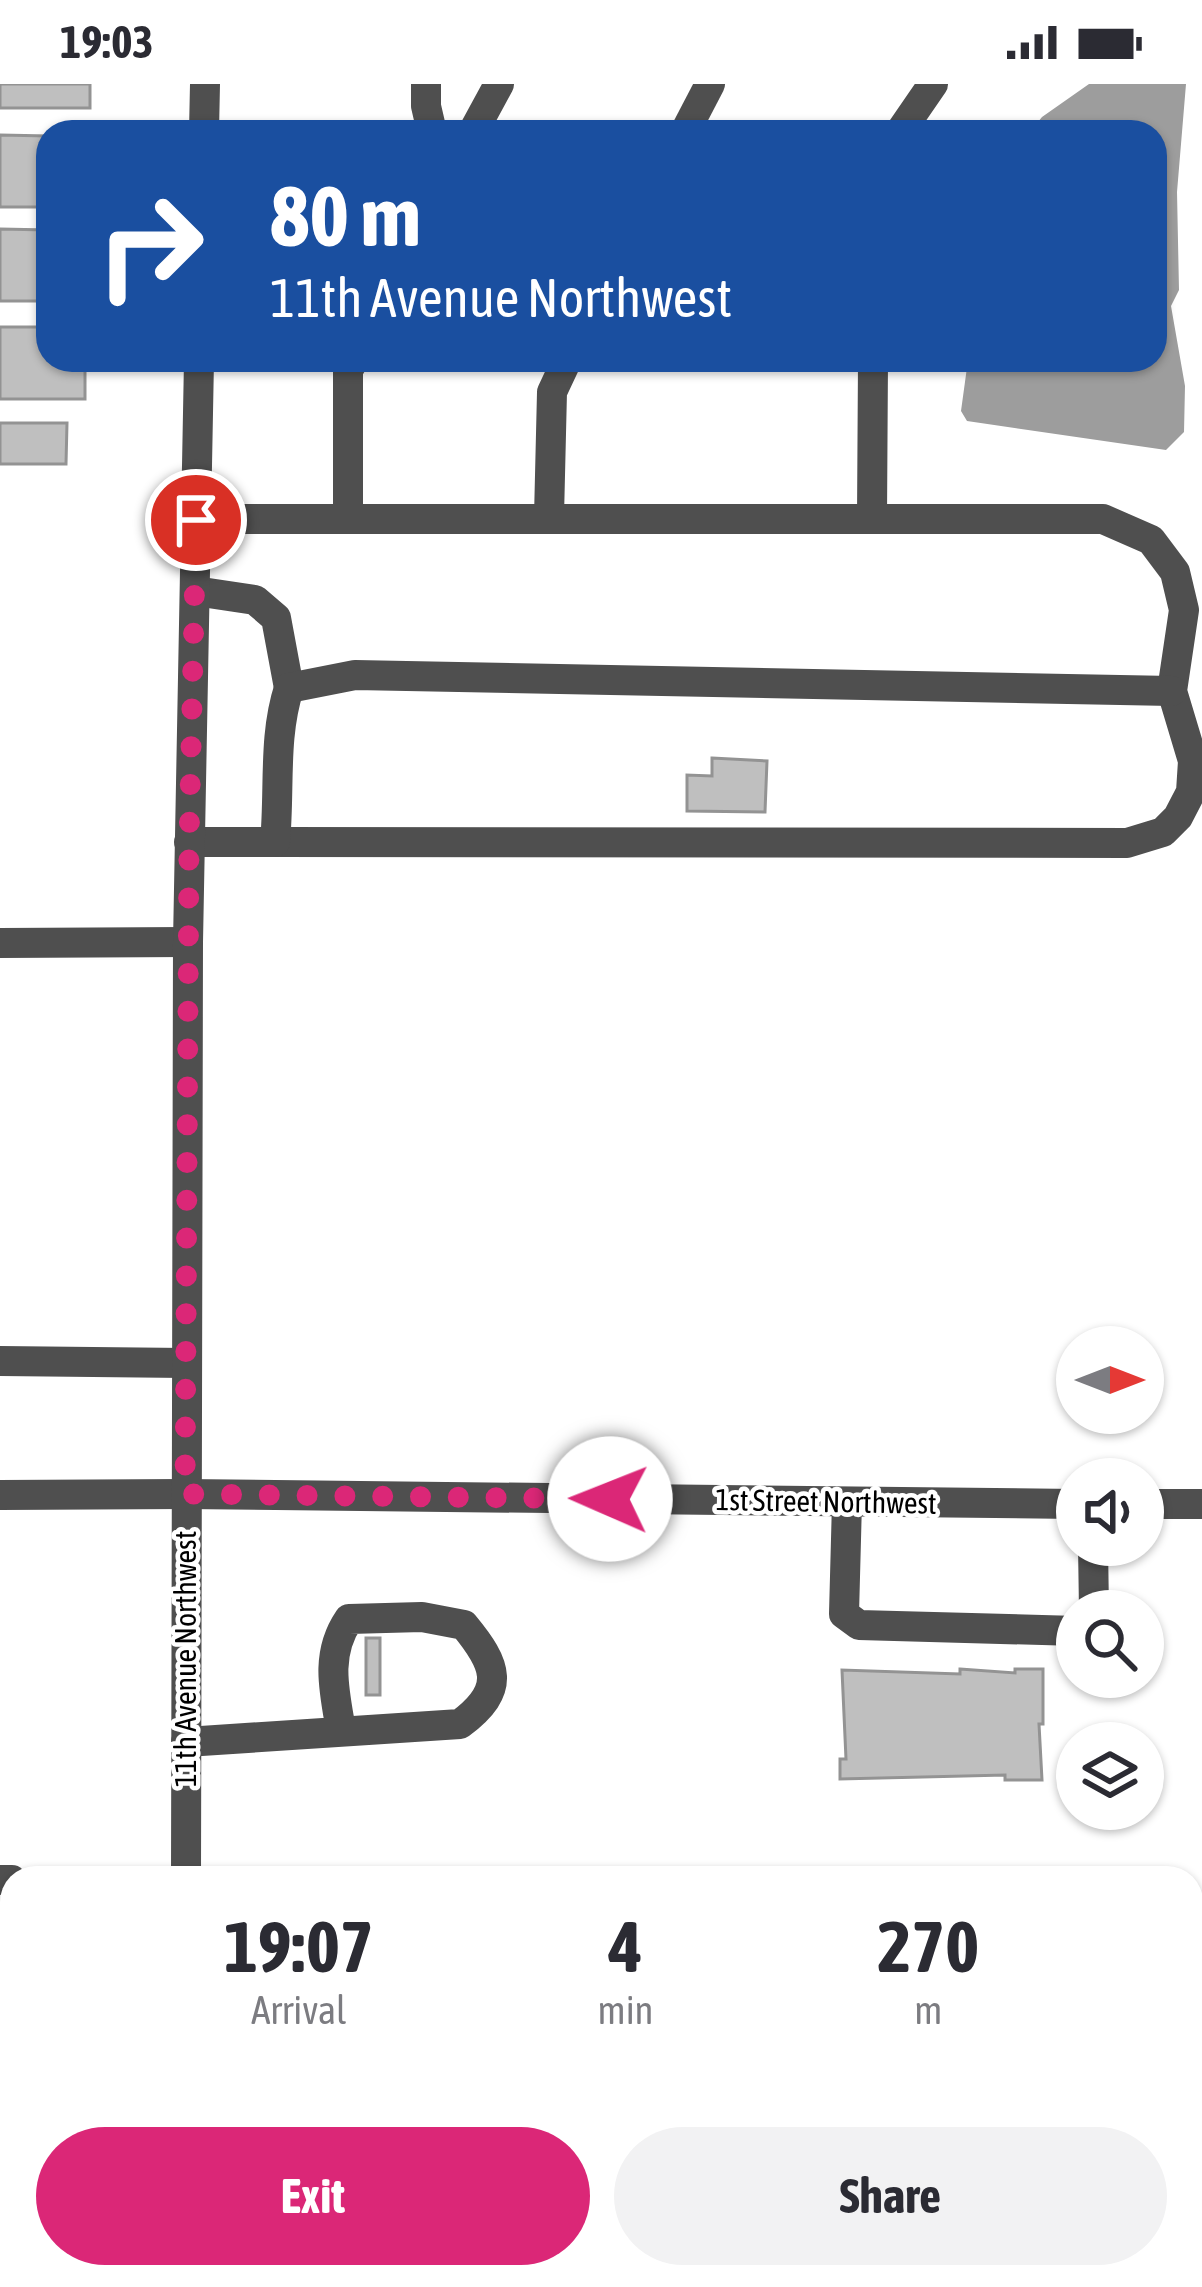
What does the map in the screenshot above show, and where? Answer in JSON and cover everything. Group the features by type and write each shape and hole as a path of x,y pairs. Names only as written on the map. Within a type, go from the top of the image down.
{"street":[{"path":"204,120 205,84"},
{"path":"426,84 429,120"},
{"path":"480,120 499,84"},
{"path":"691,120 710,84"},
{"path":"908,120 933,84"},
{"name":"11th Avenue Northwest","path":"186,1866 188,942 200,372"},
{"path":"348,372 348,517"},
{"path":"549,518 552,392 561,372"},
{"path":"872,518 874,372"},
{"path":"189,842 1127,843 1163,832 1178,818 1191,792 1193,761 1172,691 1184,610 1175,572 1151,540 1103,520 196,520"},
{"path":"194,591 255,600 276,618 289,688 278,722 280,792 274,842"},
{"path":"289,688 355,674 1172,691"},
{"path":"0,943 188,942"},
{"path":"0,1361 186,1363"},
{"name":"1st Street Northwest","path":"0,1496 1056,1504"},
{"path":"847,1502 844,1614 859,1625 1056,1630"},
{"path":"1164,1504 1202,1504"},
{"path":"186,1742 460,1724 479,1710 494,1686 489,1655 464,1625 422,1617 350,1619 334,1641 332,1681 341,1730"}],"shaded area":[{"path":"1089,84 1186,84 1177,192 1179,290 1171,306 1185,386 1184,432 1166,450 967,421 961,411 966,372 1167,372 1167,120 1040,120"}],"building":[{"path":"0,84 90,84 90,108 0,108"},
{"path":"0,135 36,136 36,207 0,207"},
{"path":"0,229 36,230 36,301 0,301"},
{"path":"0,327 36,327 36,372 85,372 85,399 0,399"},
{"path":"0,423 67,423 66,464 0,464"},
{"path":"712,758 767,761 765,812 687,811 687,775 712,776"},
{"path":"366,1638 380,1638 380,1695 366,1695"},
{"path":"960,1669 1015,1673 1015,1669 1043,1669 1042,1780 1005,1780 1005,1775 840,1779 840,1759 846,1759 842,1670 960,1674"}],"route":[{"path":"196,520 185,1494 610,1499"}]}
